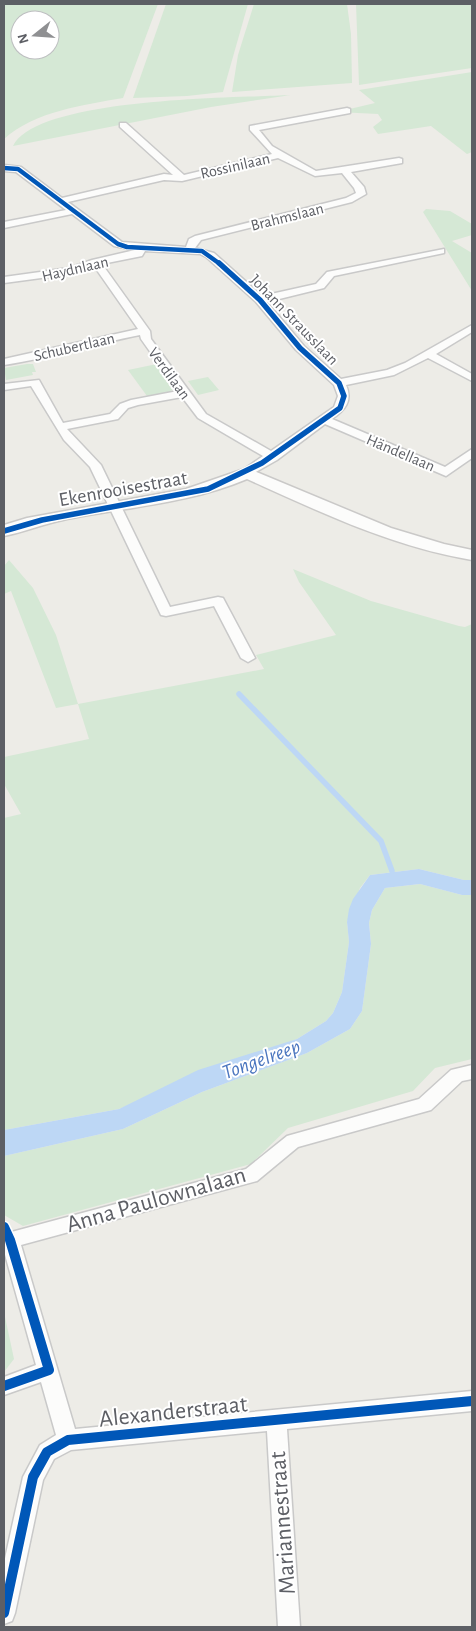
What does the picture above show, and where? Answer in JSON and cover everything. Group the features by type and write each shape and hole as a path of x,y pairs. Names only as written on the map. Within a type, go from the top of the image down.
{"street":[{"name":"Rossinilaan","path":"279,156 268,148 253,128 347,111"},
{"path":"124,126 182,178"},
{"name":"Rossinilaan","path":"61,201 164,177 182,178 279,156"},
{"name":"Brahmslaan","path":"279,156 290,159 311,174 345,171 399,161"},
{"name":"Johann Strausslaan","path":"4,157 7,168 18,169 118,244 142,248 202,252 210,255 260,300 300,348 339,383 343,390 344,398 339,409 247,473"},
{"name":"Brahmslaan","path":"189,251 193,241 198,238 349,200 361,194 359,187 345,171"},
{"path":"4,225 74,211"},
{"name":"Haydnlaan","path":"4,280 71,271 96,262 138,254 142,248"},
{"path":"260,300 320,286 331,274 440,251"},
{"name":"Verdilaan","path":"96,262 145,330 146,339 202,416 272,457"},
{"path":"339,383 390,373 428,354 472,328"},
{"name":"Schubertlaan","path":"4,362 71,350 83,343 145,330"},
{"path":"428,354 472,378"},
{"path":"4,387 35,382 53,420 73,441 78,452 95,465 166,612 218,601 248,658"},
{"path":"60,427 114,417 124,406 135,402 183,392"},
{"name":"Händellaan","path":"325,420 446,472 472,453"},
{"path":"247,473 366,525 446,551 472,555"},
{"name":"Ekenrooisestraat","path":"4,531 42,520 208,489 247,473"},
{"name":"Anna Paulownalaan","path":"68,1440 10,1240 251,1175 293,1140 425,1105 457,1076 472,1072"},
{"path":"4,1386 49,1370"},
{"name":"Alexanderstraat","path":"4,1613 33,1477 47,1452 68,1440 472,1401"},
{"name":"Mariannestraat","path":"276,1419 289,1627"}],"green space":[{"path":"4,4 158,4 123,98 60,111 16,129 4,139"},
{"path":"166,4 248,4 223,92 187,96 133,98"},
{"path":"254,4 347,4 351,34 352,83 232,92 238,55"},
{"path":"356,4 472,4 472,68 359,85"},
{"path":"472,72 472,152 467,154 431,126 378,134 373,127 382,120 378,114 337,112 375,103 359,90"},
{"path":"291,95 211,107 13,146 30,130 60,118 98,109 142,103"},
{"path":"426,209 450,211 472,224 472,235 452,241 472,253 472,291 423,212"},
{"path":"33,364 36,372 32,372 33,375 6,380 4,368"},
{"path":"157,364 174,388 170,392 147,396 128,370"},
{"path":"208,377 219,390 198,395 188,381"},
{"path":"9,560 33,588 56,635 78,704 56,708 11,591 4,594 4,566"},
{"path":"293,569 371,601 459,626 465,627 472,624 472,880 464,880 419,869 370,875 360,888 347,922 349,942 342,992 333,1013 326,1021 297,1039 119,1109 4,1130 4,818 21,814 4,784 4,757 89,739 78,704 264,669 256,655 336,635 299,582"},
{"path":"420,884 462,895 472,895 472,1059 435,1068 413,1091 288,1128 251,1164 23,1226 4,1215 4,1156 123,1129 202,1092 307,1053 350,1029 362,1011 371,944 369,923 372,910 385,888"},
{"path":"4,1312 14,1359 4,1372"}],"water":[{"name":"Tongelreep","path":"419,869 464,880 472,880 472,895 462,895 420,884 385,888 372,910 369,923 371,944 362,1011 350,1029 307,1053 202,1092 123,1129 4,1156 4,1130 119,1109 198,1070 297,1039 326,1021 333,1013 342,992 349,942 347,922 353,899 370,875"}],"waterway":[{"path":"239,694 381,841 392,871"}],"cycle path":[{"path":"4,168 18,169 118,244 127,247 202,251 210,255 260,300 300,348 339,383 344,399 340,408 330,417 262,463 222,484 208,489 42,520 4,531"},
{"path":"4,1227 10,1240 49,1370 4,1386"},
{"path":"4,1613 33,1477 47,1452 68,1440 472,1401"}]}
